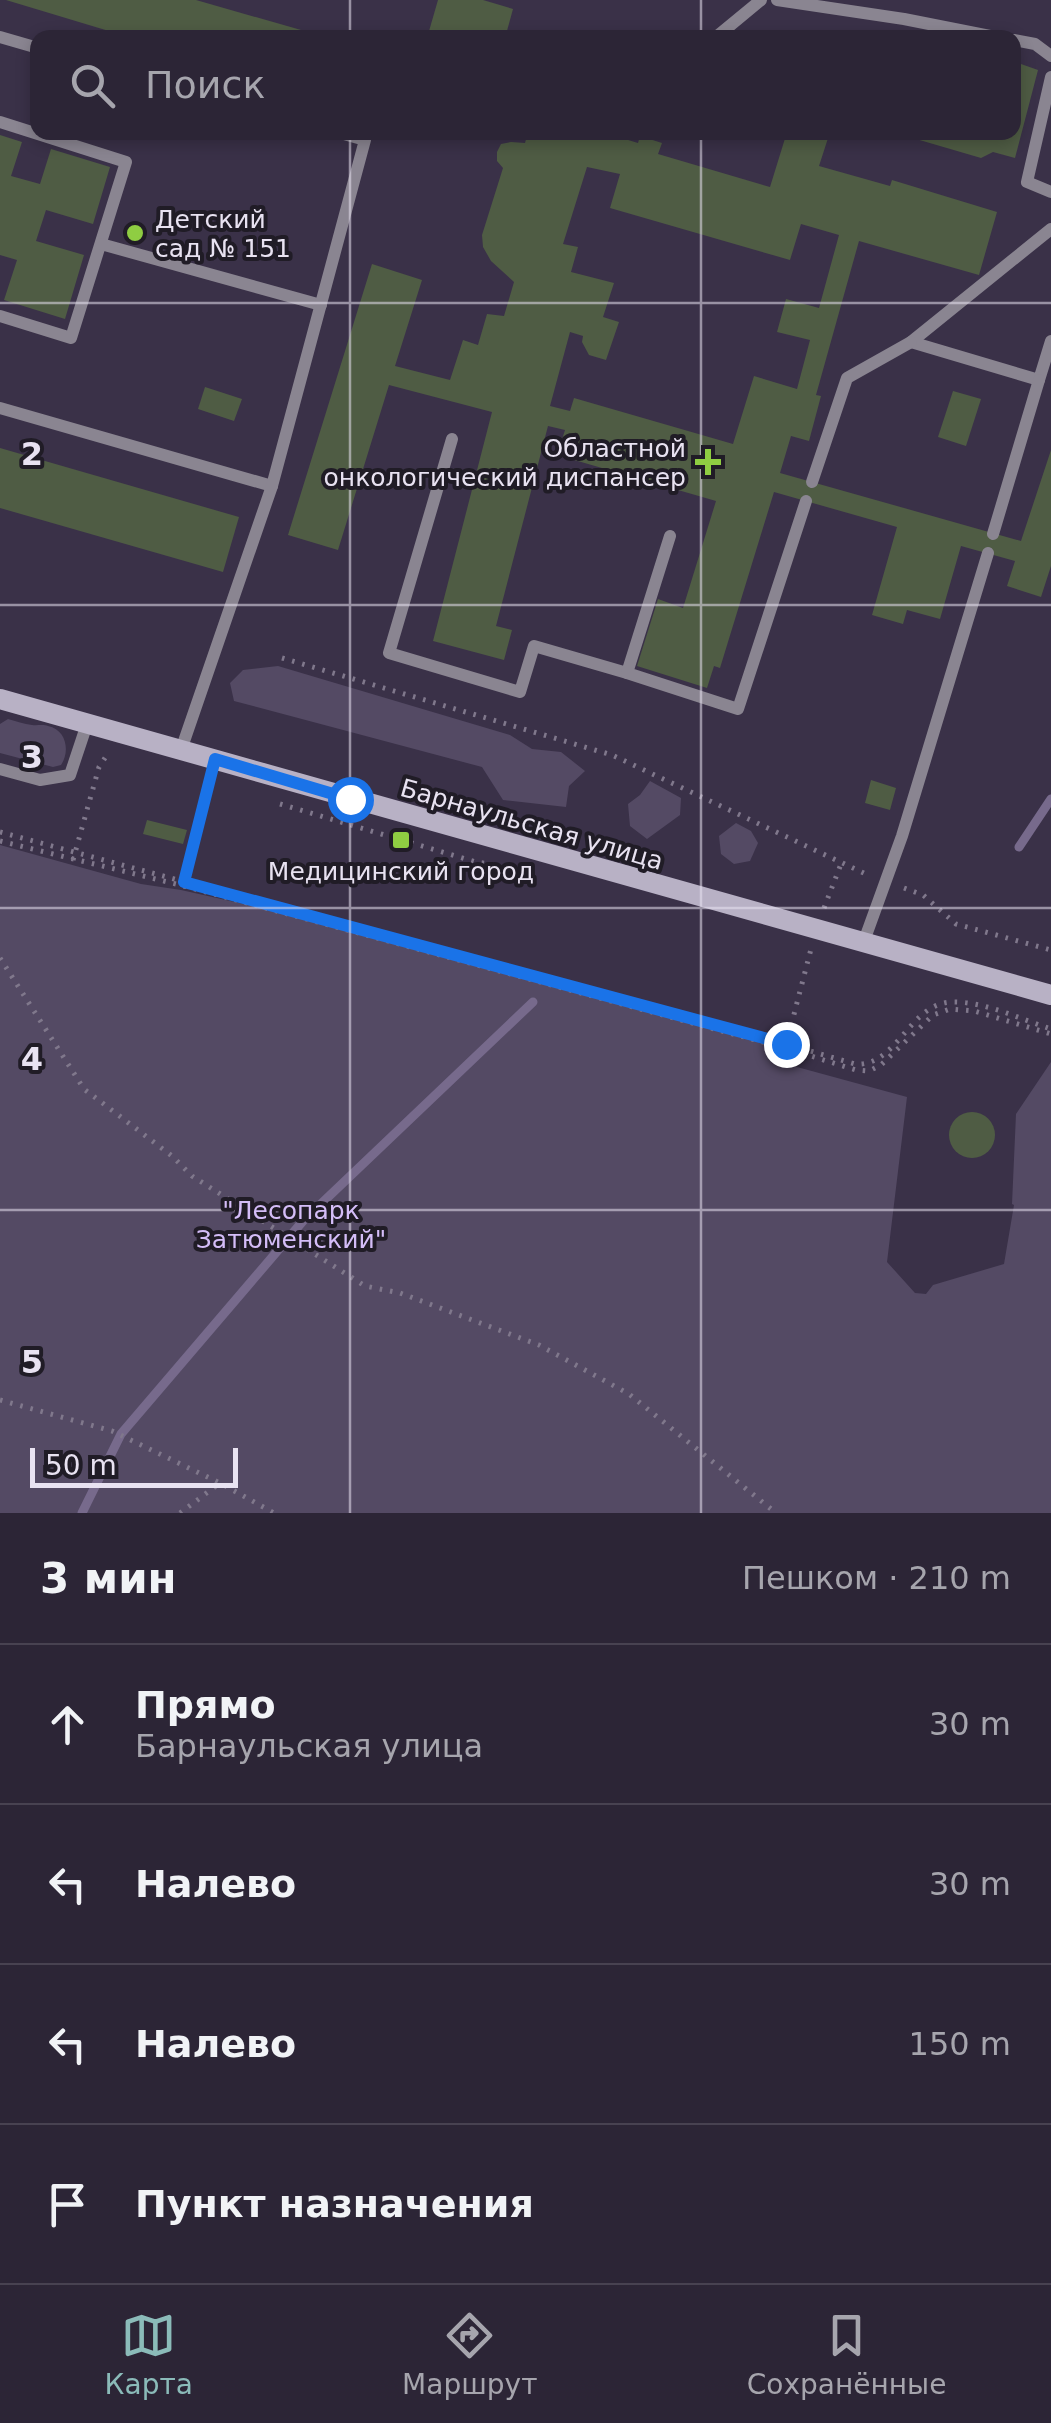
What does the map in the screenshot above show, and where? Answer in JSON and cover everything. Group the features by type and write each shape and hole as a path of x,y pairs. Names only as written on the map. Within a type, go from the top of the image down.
{"street":[{"name":"Барнаульская улица","path":"0,699 1051,995"}],"lane":[{"path":"725,30 761,0"},
{"path":"778,0 960,30"},
{"path":"0,37 30,46"},
{"path":"1021,41 1035,44 1051,56"},
{"path":"1051,76 1027,182 1051,192"},
{"path":"0,122 30,132"},
{"path":"0,316 70,338 101,244 126,162 57,140"},
{"path":"181,750 272,486 368,140"},
{"path":"812,482 847,378 911,342 1051,228"},
{"path":"101,244 320,305"},
{"path":"993,534 1051,341"},
{"path":"911,342 1039,380"},
{"path":"0,408 272,486"},
{"path":"452,440 389,653 520,692 534,646 738,709 806,501"},
{"path":"627,673 670,536"},
{"path":"864,941 902,836 988,554"},
{"path":"0,769 40,780 70,775 87,724"}],"path":[{"path":"282,658 612,756 868,875"},
{"path":"73,860 99,767 107,752 117,750"},
{"path":"184,884 215,759"},
{"path":"271,800 493,864"},
{"path":"0,832 855,1064 866,1065 878,1059 928,1008 948,1002 974,1004 1051,1032"},
{"path":"0,841 184,884"},
{"path":"824,908 841,863"},
{"path":"897,886 923,895 956,924 1051,950"},
{"path":"786,1046 814,940"},
{"path":"0,958 84,1090 172,1156 192,1176 364,1286 400,1293 539,1345 629,1394 776,1513"},
{"path":"793,982 802,984"},
{"path":"0,1400 112,1431 274,1513"},
{"path":"180,1513 220,1483"}],"green space":[{"path":"278,666 510,735 532,749 561,752 585,771 569,786 566,807 503,800 482,767 234,701 230,683 243,670"},
{"path":"8,719 46,725 59,732 66,748 61,765 53,767 0,753 0,724"},
{"path":"650,781 681,798 680,815 647,839 630,826 628,804"},
{"path":"736,823 751,831 758,843 750,861 734,864 721,854 719,836"},
{"name":"\"Лесопарк Затюменский\"","path":"0,845 141,884 373,933 760,1042 797,1067 907,1097 887,1262 915,1293 926,1294 933,1285 1004,1264 1014,1205 1016,1114 1051,1062 1051,1513 0,1513"}],"building":[{"path":"6,0 196,0 301,30 105,30"},
{"path":"438,0 483,0 513,9 507,30 429,30"},
{"path":"1021,64 1038,70 1021,135"},
{"path":"0,135 22,142 11,176 40,184 51,149 110,167 93,224 46,210 36,241 84,255 65,319 4,300 17,260 0,255"},
{"path":"653,140 662,143 658,154 770,187 785,140 827,140 819,166 890,186 892,180 997,212 979,275 859,241 816,395 821,396 809,441 791,436 780,473 1021,541 1051,450 1051,566 1041,597 1007,586 1015,561 961,546 940,619 907,610 903,624 872,615 897,527 774,492 720,668 714,666 707,688 637,666 658,599 683,608 716,501 557,455 565,430 548,426 496,626 512,630 504,660 433,641 492,412 389,385 338,550 288,535 372,264 422,280 395,366 450,380 463,340 478,345 487,314 504,316 514,282 491,261 482,235 503,168 497,161 497,152 501,144","holes":["587,167 620,174 610,208 790,260 801,224 839,235 819,308 786,299 777,332 810,340 797,389 754,376 733,444 574,398 570,411 550,406 570,332 583,336 589,355 606,360 619,322 603,317 614,283 571,272 578,247 563,244"]},
{"path":"920,140 1020,140 1015,158 993,152 981,158"},
{"path":"205,387 242,399 234,421 198,409"},
{"path":"953,391 981,399 966,446 938,437"},
{"path":"0,448 239,517 223,572 0,508"},
{"path":"871,780 896,788 890,810 865,803"},
{"path":"147,820 187,830 183,844 143,834"},
{"path":"972,1112 988,1119 995,1135 988,1151 972,1158 956,1151 949,1135 956,1119"}],"waterway":[{"path":"1019,847 1051,799"},
{"path":"82,1513 121,1434 303,1221 533,1002"}],"place":[{"name":"Детский сад № 151","path":"135,233"},
{"name":"Областной онкологический диспансер","path":"708,462"},
{"name":"Медицинский город","path":"401,840"}],"route":[{"path":"350,799 215,759 184,882 786,1044"}]}
